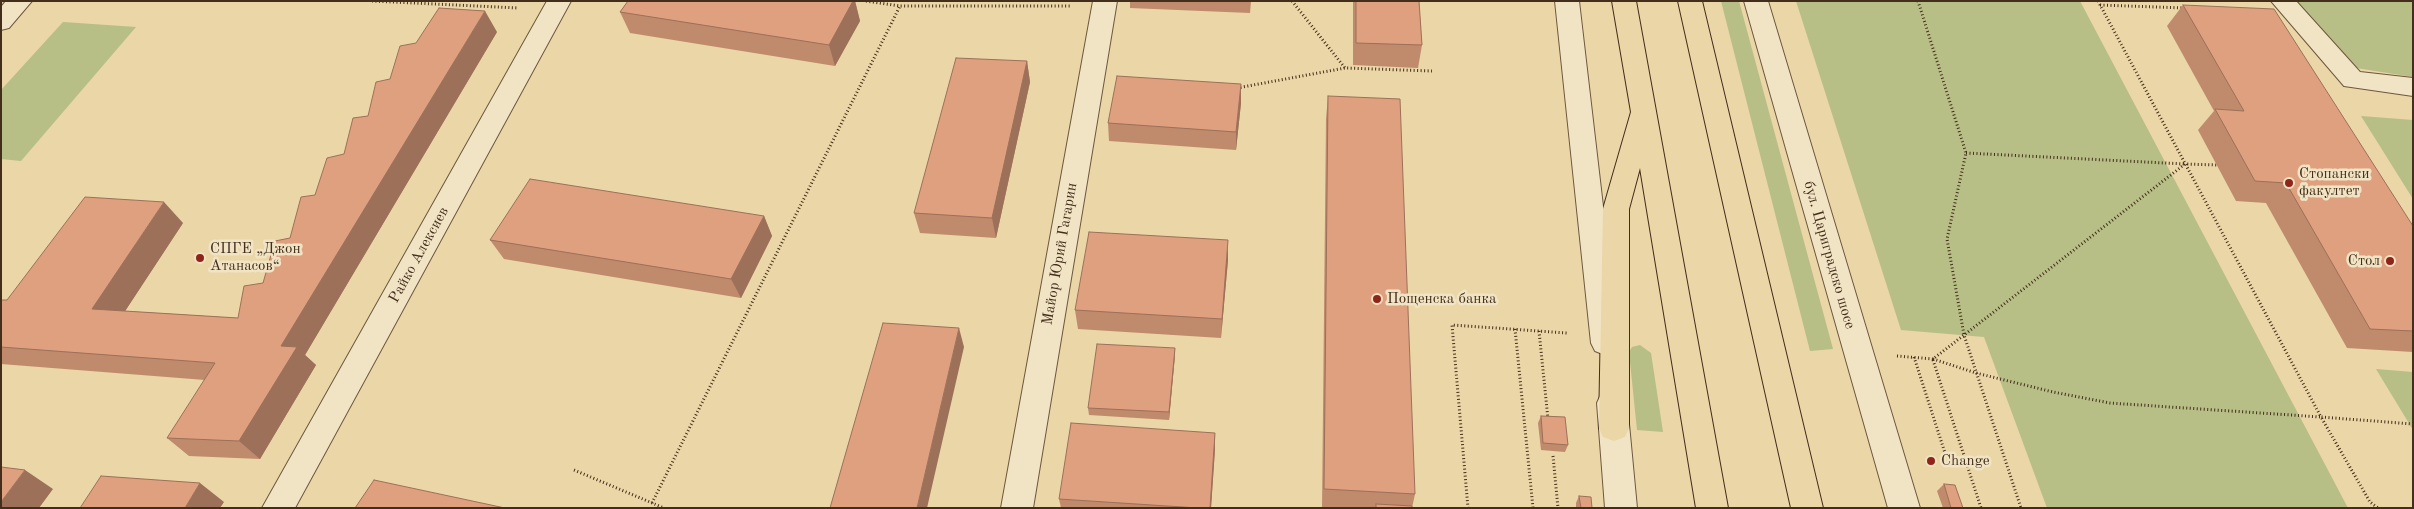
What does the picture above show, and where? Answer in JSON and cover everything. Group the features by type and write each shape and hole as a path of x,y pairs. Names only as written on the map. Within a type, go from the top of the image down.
{"highway":[{"path":"1624,1 1712,508"},
{"path":"1690,1 1807,508"},
{"path":"1614,428 1616,209 1643,110"}],"street":[{"path":"1,22 20,1"},
{"path":"1567,1 1614,428 1620,508"},
{"name":"бул. Цариградско шосе","path":"1756,1 1904,508"},
{"path":"2283,1 2353,80 2413,87"},
{"name":"Майор Юрий Гагарин","path":"1017,508 1104,4"},
{"name":"Райко Алексиев","path":"278,508 557,6"}],"path":[{"path":"372,1 557,6"},
{"path":"866,1 900,6 1104,4"},
{"path":"1292,1 1345,68"},
{"path":"1918,1 1966,153 1947,239 1964,335 2021,508"},
{"path":"2099,3 2186,8"},
{"path":"2099,3 2321,417 2370,502 2378,508"},
{"path":"652,503 900,6"},
{"path":"1233,88 1345,68 1432,71"},
{"path":"1966,153 2217,165"},
{"path":"1933,359 2185,164"},
{"path":"1468,508 1452,325 1573,333"},
{"path":"1515,329 1533,508"},
{"path":"1539,330 1548,419"},
{"path":"1889,355 1933,359 1976,373 2053,392 2110,403 2413,424"},
{"path":"1914,357 1945,453"},
{"path":"1933,359 1981,508"},
{"path":"1553,456 1558,508"},
{"path":"574,470 664,508"}],"green space":[{"path":"1721,1 1739,1 1833,349 1810,351"},
{"path":"1796,1 2080,1 2348,508 2047,508 1984,337 1901,330"},
{"path":"2296,1 2413,1 2413,77 2356,68"},
{"path":"63,22 136,27 21,161 1,159 1,90"},
{"path":"2361,116 2413,120 2413,199"},
{"path":"1640,345 1651,353 1663,432 1637,430 1629,352 1632,347"},
{"path":"2376,369 2413,372 2413,430"}],"building":[{"path":"628,1 853,1 829,45 620,12"},
{"path":"1356,1 1419,1 1422,45 1356,43"},
{"name":"Стопански факултет","path":"2183,5 2274,9 2413,226 2413,331 2370,329 2286,183 2255,181 2215,109 2244,111"},
{"path":"439,8 485,11 281,346 297,347 239,441 167,438 215,363 1,347 1,300 7,300 85,197 164,202 92,309 238,318 244,286 263,283 275,241 290,238 301,197 315,195 327,158 344,154 353,118 368,116 376,82 390,79 400,46 416,43"},
{"path":"956,58 1027,61 992,218 914,213"},
{"path":"1117,76 1241,84 1236,132 1108,123"},
{"path":"1328,96 1400,99 1415,494 1324,489"},
{"path":"530,179 764,216 731,279 490,240"},
{"path":"1089,232 1228,240 1222,319 1075,310"},
{"path":"883,323 959,328 917,508 830,508"},
{"path":"1097,344 1175,348 1169,412 1088,408"},
{"path":"1541,416 1565,417 1568,445 1543,443"},
{"path":"1071,423 1215,433 1210,508 1059,499"},
{"path":"1,467 25,470 1,502"},
{"path":"101,476 200,483 185,508 80,508"},
{"path":"374,480 505,508 355,508"},
{"path":"1944,484 1955,485 1963,508 1951,508"},
{"path":"1579,496 1591,497 1592,508 1581,508"},
{"path":"1376,504 1412,506 1412,508 1376,508"}],"place":[{"name":"Стопански факултет","path":"2289,183"},
{"name":"СПГЕ „Джон Атанасов“","path":"200,258"},
{"name":"Стол","path":"2390,261"},
{"name":"Пощенска банка","path":"1377,299"},
{"name":"Change","path":"1931,461"}]}
